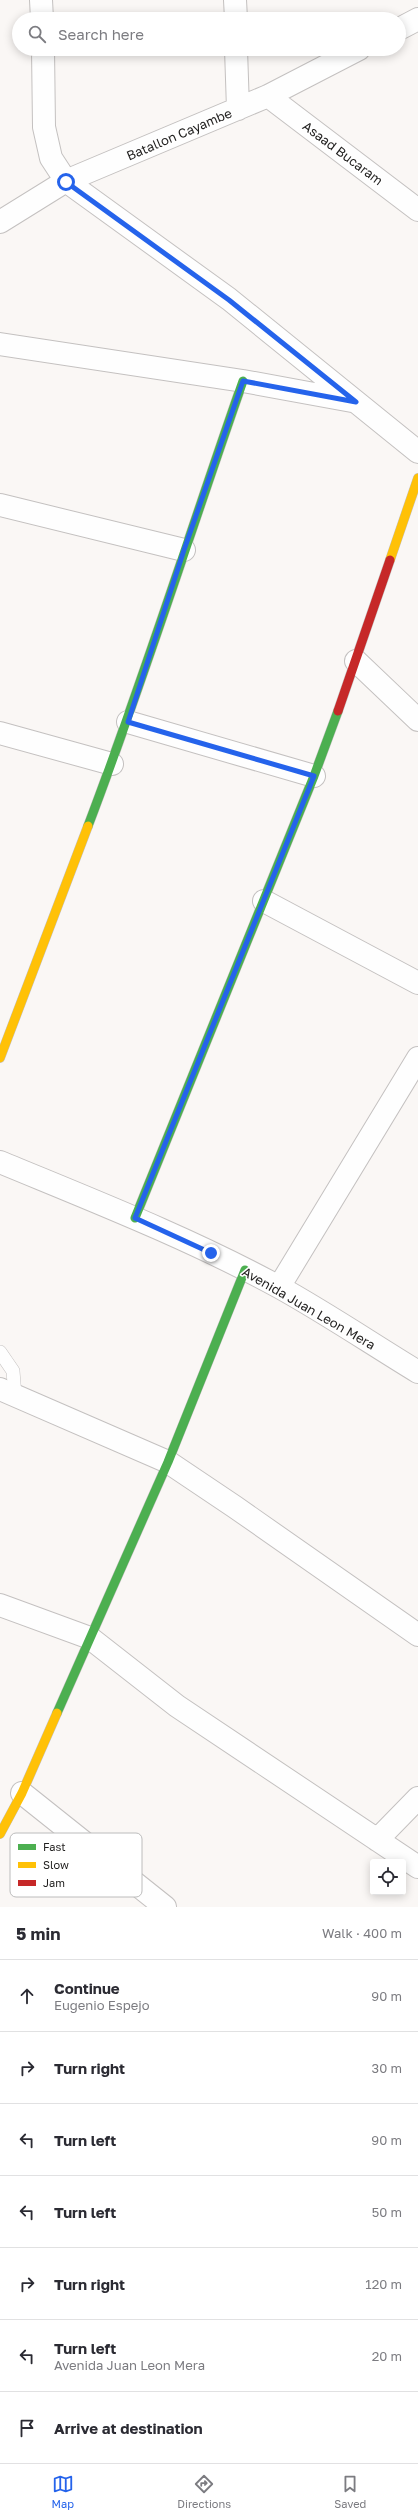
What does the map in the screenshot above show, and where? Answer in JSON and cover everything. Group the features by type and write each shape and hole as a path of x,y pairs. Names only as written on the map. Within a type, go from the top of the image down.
{"street":[{"path":"41,0 42,12"},
{"path":"235,0 236,12"},
{"path":"406,25 418,19"},
{"path":"42,56 44,127 51,158 66,182 229,300 418,452"},
{"path":"236,56 238,109"},
{"name":"Batallon Cayambe","path":"0,222 66,182 268,96 345,56"},
{"name":"Asaad Bucaram","path":"268,96 418,210"},
{"path":"1,346 243,381 356,402"},
{"path":"0,1058 128,722 184,550 243,381"},
{"path":"135,1218 314,776 356,661 418,478"},
{"path":"0,505 184,550"},
{"path":"356,661 418,720"},
{"path":"128,722 314,776"},
{"path":"0,733 112,764"},
{"path":"264,901 418,983"},
{"path":"279,1287 418,1058"},
{"name":"Avenida Juan Leon Mera","path":"0,1162 135,1218 279,1287 418,1372"},
{"path":"0,1832 22,1794 168,1462 245,1270"},
{"path":"7,1393 168,1462 418,1635"},
{"path":"0,1605 90,1638 177,1706 418,1867"},
{"path":"22,1794 72,1833"},
{"path":"378,1840 418,1798"},
{"path":"142,1888 166,1907"}],"lane":[{"path":"0,1352 13,1371 7,1393"}],"traffic: fast":[{"path":"88,826 148,660 243,381"},
{"path":"135,1218 314,776 338,711"},
{"path":"57,1713 168,1462 245,1270"}],"traffic: slow":[{"path":"390,560 418,478"},
{"path":"0,1058 88,826"},
{"path":"0,1834 22,1793 57,1713"}],"traffic: jam":[{"path":"338,711 390,560"}],"route":[{"path":"66,182 229,300 356,402 243,381 184,550 128,722 314,776 135,1218 211,1253"}]}
